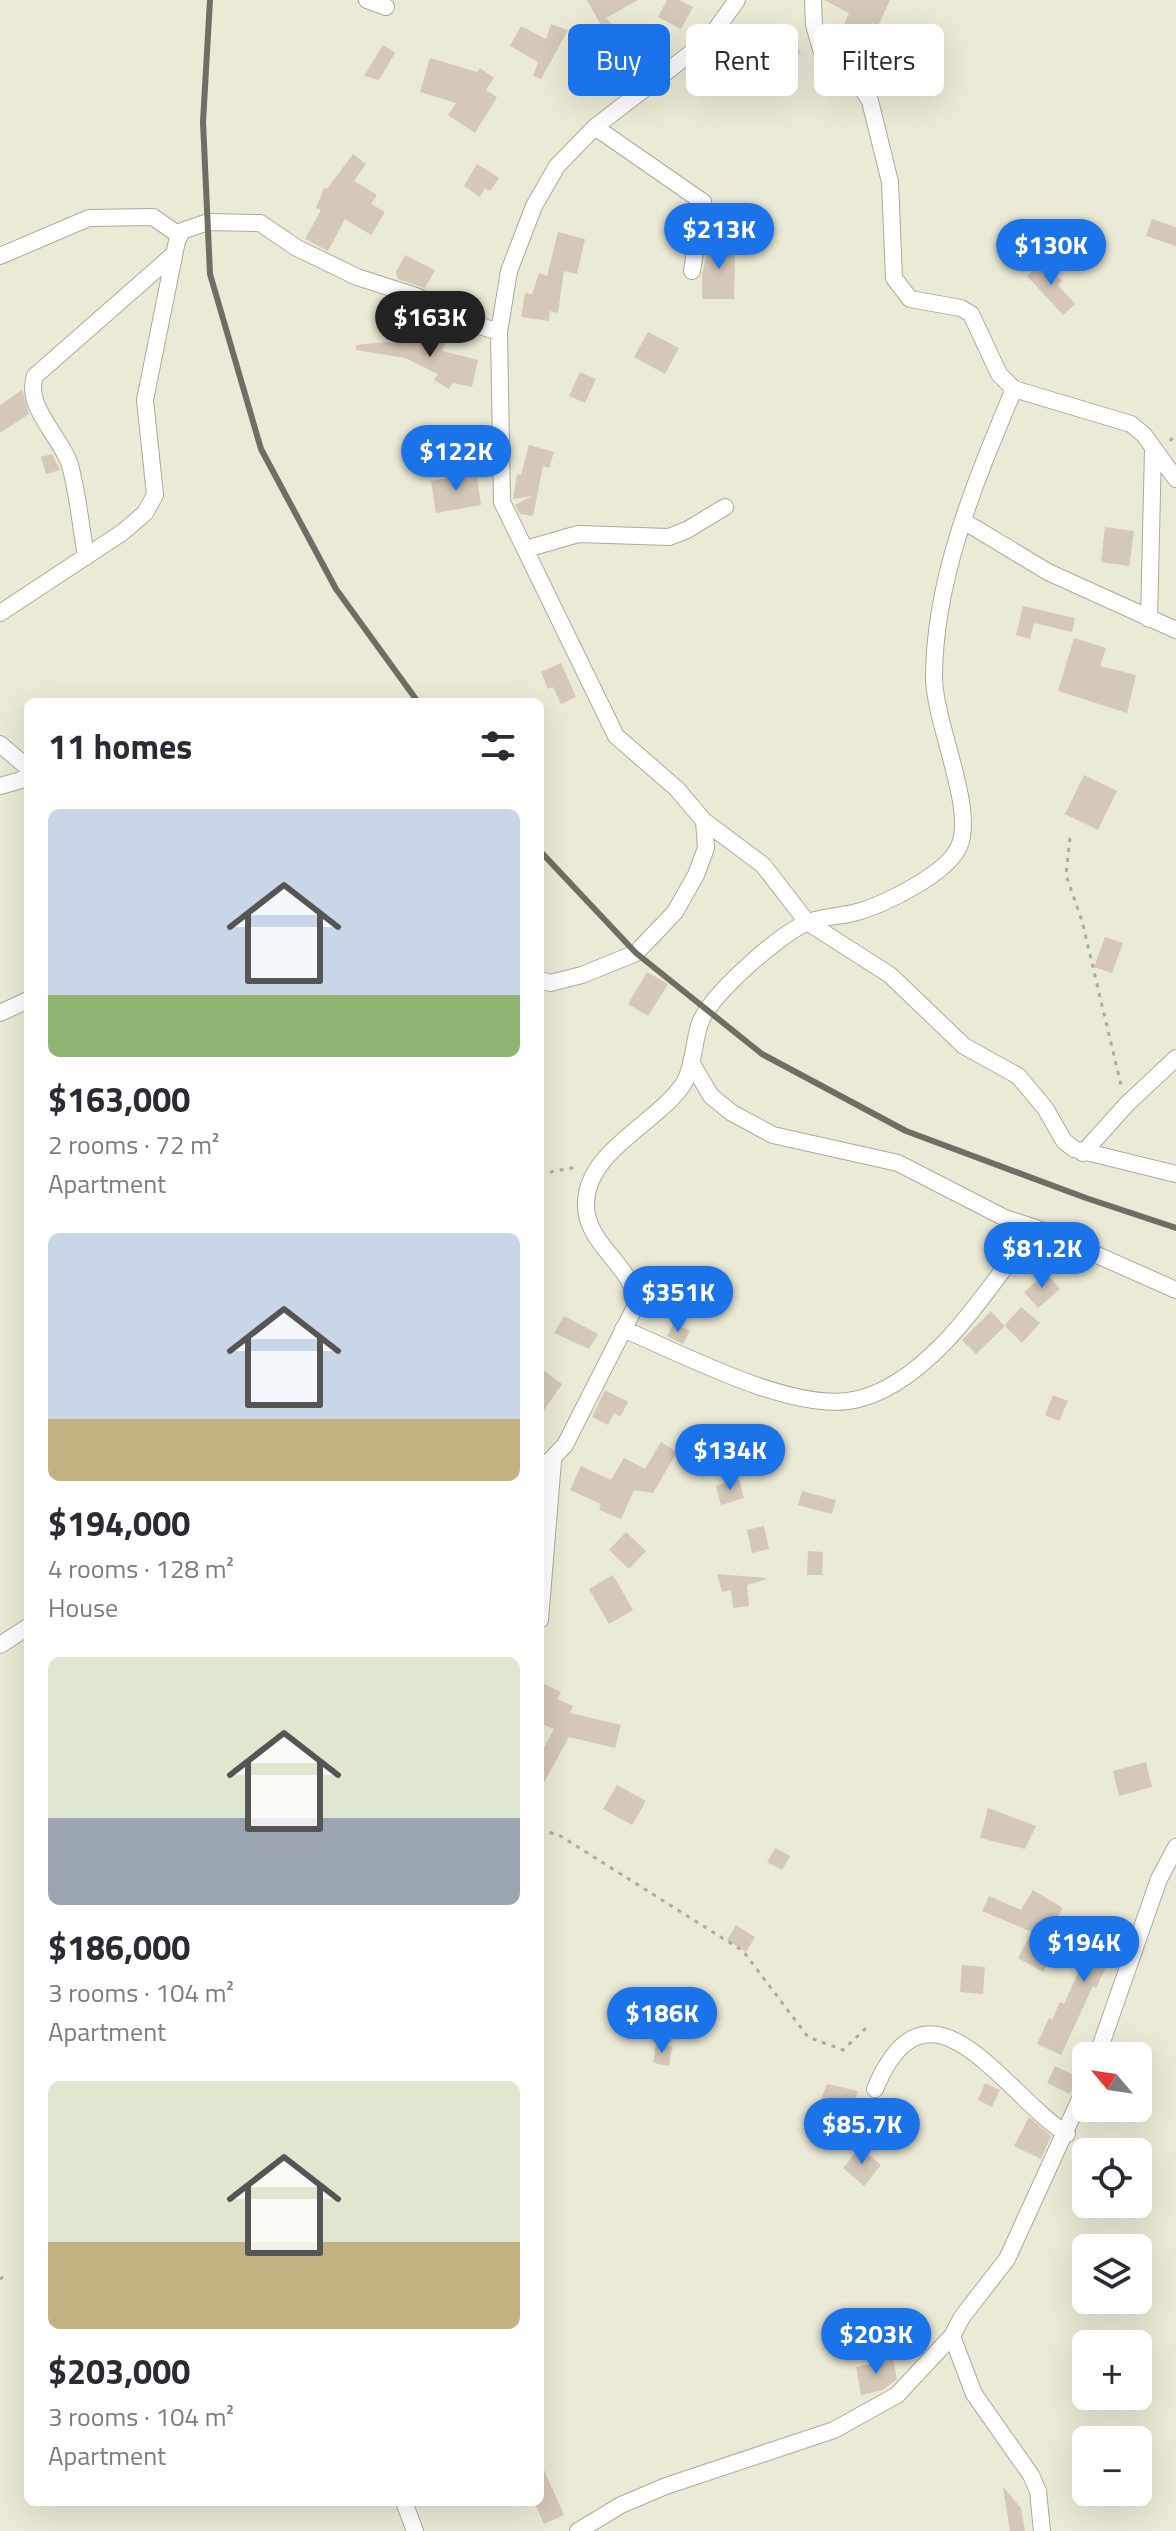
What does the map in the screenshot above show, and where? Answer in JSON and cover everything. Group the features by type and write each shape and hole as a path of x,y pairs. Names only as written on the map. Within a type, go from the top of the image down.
{"street":[{"path":"367,0 386,7"},
{"path":"737,0 709,39 595,127 557,166 534,206 509,271 499,332 500,490 512,528 526,549 595,699 616,736 677,789 704,821 732,838 763,865 807,922 890,975 964,1046 1018,1076 1045,1108 1064,1141 1083,1153 1176,1174"},
{"path":"813,0 814,25 821,49 862,88 870,101 890,182 894,278 910,299 961,308 971,314 999,374 1014,389 1111,415 1131,424 1144,435 1176,479"},
{"path":"595,127 703,202 692,271"},
{"path":"0,256 89,218 153,217 179,235"},
{"path":"179,235 208,222 260,223 297,248 357,277 416,296 461,320 499,332"},
{"path":"0,613 58,572 86,557 145,513 155,495 145,400 179,235"},
{"path":"86,557 69,464 34,399 33,382 35,376 174,254"},
{"path":"544,1517 546,1466 604,1374 637,1303 635,1286 596,1236 585,1207 588,1187 600,1162 660,1113 684,1084 701,1019 724,991 790,931 807,922 858,912 904,891 934,873 960,846 963,831 957,783 941,729 934,680 947,573 982,466 1014,389"},
{"path":"1149,619 1153,450"},
{"path":"526,549 578,534 669,537 725,507"},
{"path":"965,522 1048,572 1176,630"},
{"path":"0,744 24,765"},
{"path":"0,786 24,779"},
{"path":"544,981 550,983 582,975 636,953 675,912 696,875 706,848 704,821"},
{"path":"0,1013 24,1002"},
{"path":"1083,1153 1127,1104 1176,1058"},
{"path":"691,1062 711,1096 732,1113 773,1135 898,1163 1005,1218 1036,1228 1176,1290"},
{"path":"623,1329 794,1399 848,1401 890,1386 915,1371 984,1299 1008,1260 1036,1228"},
{"path":"0,1645 24,1630"},
{"path":"1102,2042 1159,1879 1176,1847"},
{"path":"875,2089 883,2070 910,2039 922,2032 936,2033 957,2041 1004,2078 1039,2114 1067,2134"},
{"path":"578,2531 621,2505 666,2486 748,2461 870,2412 897,2395 952,2336 962,2317 1007,2259 1072,2121"},
{"path":"952,2336 974,2394 1031,2475 1038,2491 1042,2531"},
{"path":"406,2506 415,2531"}],"path":[{"path":"1070,838 1066,875 1082,921 1109,1045 1127,1104"},
{"path":"544,1173 600,1162"},
{"path":"544,1831 559,1835 743,1951 808,2037 843,2050 866,2028"}],"building":[{"path":"587,0 638,0 606,18 612,24 600,24"},
{"path":"667,0 679,0 693,7 681,29 658,17"},
{"path":"824,0 890,0 879,24 844,24 849,13"},
{"path":"551,24 568,30 541,79 533,76 538,62 510,46 521,26 546,39"},
{"path":"383,45 395,53 379,80 364,76"},
{"path":"430,58 477,72 480,68 494,78 486,90 497,97 475,133 448,115 456,103 420,92"},
{"path":"353,154 366,164 354,181 377,195 371,204 385,212 371,235 345,219 328,251 305,239 321,210 316,208 324,188 327,189"},
{"path":"477,164 499,178 490,191 485,188 480,197 464,186"},
{"path":"1152,219 1176,227 1176,246 1146,236"},
{"path":"558,232 585,239 577,274 564,271 558,313 550,311 549,321 521,317 525,293 532,294 539,273 547,276"},
{"path":"710,239 730,239 729,254 735,254 734,299 702,299 702,275"},
{"path":"405,255 435,270 425,288 398,279 396,272"},
{"path":"1042,261 1062,281 1058,285 1075,304 1063,315 1027,276"},
{"path":"457,294 474,295 474,313 457,306"},
{"path":"393,300 415,308 412,314 389,314"},
{"path":"648,332 679,348 665,374 634,357"},
{"path":"449,336 442,351 478,360 472,387 453,383 449,389 434,380 438,374 405,358 356,350 356,345"},
{"path":"580,372 596,379 585,403 569,396"},
{"path":"22,390 29,414 0,433 0,405"},
{"path":"529,445 554,452 549,468 543,466 533,516 520,514 515,505 532,496 513,499 517,474 521,475"},
{"path":"52,454 60,470 46,474 41,457"},
{"path":"476,473 481,505 436,513 431,481"},
{"path":"1105,527 1134,531 1129,566 1101,562"},
{"path":"1023,606 1075,618 1072,632 1034,623 1030,639 1016,635"},
{"path":"1074,638 1106,648 1100,666 1136,675 1127,713 1058,691"},
{"path":"561,663 576,697 561,704 553,687 548,689 541,672"},
{"path":"1084,775 1117,791 1098,830 1065,814"},
{"path":"1105,937 1123,943 1112,973 1094,967"},
{"path":"647,972 668,984 648,1016 628,1004"},
{"path":"1046,1273 1060,1289 1038,1308 1024,1292"},
{"path":"1021,1307 1040,1323 1022,1343 1005,1326 976,1354 962,1340 991,1311 1004,1326"},
{"path":"564,1316 598,1334 589,1349 554,1333"},
{"path":"674,1323 690,1331 683,1344 667,1336"},
{"path":"544,1371 562,1384 544,1410"},
{"path":"605,1390 628,1402 620,1417 614,1413 608,1425 592,1417"},
{"path":"1053,1395 1068,1401 1059,1421 1045,1415"},
{"path":"661,1442 677,1452 653,1493 634,1490 621,1519 599,1510 601,1504 570,1490 581,1466 611,1480 624,1458 645,1469"},
{"path":"739,1479 744,1498 721,1505 716,1486"},
{"path":"802,1491 836,1500 832,1514 798,1505"},
{"path":"764,1526 769,1549 752,1553 747,1530"},
{"path":"626,1532 646,1551 629,1569 609,1550"},
{"path":"808,1551 823,1552 822,1575 807,1575"},
{"path":"717,1574 767,1579 747,1585 749,1606 733,1608 731,1590 722,1592"},
{"path":"613,1575 633,1610 609,1624 589,1589"},
{"path":"544,1684 561,1692 557,1699 573,1706 570,1713 621,1725 615,1748 569,1737 544,1783 544,1748 554,1729 544,1725"},
{"path":"1146,1762 1152,1787 1119,1796 1113,1771"},
{"path":"617,1785 646,1801 632,1825 603,1809"},
{"path":"988,1808 1036,1826 1025,1849 980,1838"},
{"path":"775,1848 790,1856 782,1870 767,1862"},
{"path":"1033,1890 1063,1908 1053,1924 1066,1932 1043,1972 1018,1958 1032,1932 982,1911 989,1896 1021,1910"},
{"path":"1099,1917 1123,1928 1119,1948 1122,1950 1116,1969 1107,1965 1096,1988 1093,1986 1061,2055 1037,2044 1049,2018 1052,2020 1060,2002 1064,2004"},
{"path":"736,1925 755,1937 746,1952 727,1940"},
{"path":"962,1965 985,1967 983,1994 960,1992"},
{"path":"656,2044 672,2047 669,2066 653,2063"},
{"path":"1055,2066 1072,2074 1070,2094 1047,2083"},
{"path":"985,2083 1000,2090 992,2107 978,2100"},
{"path":"827,2084 858,2091 854,2102 862,2105 854,2126 816,2111"},
{"path":"1029,2117 1051,2136 1041,2159 1014,2146"},
{"path":"860,2147 881,2165 864,2186 843,2168"},
{"path":"893,2359 897,2379 883,2390 861,2395 856,2367"},
{"path":"544,2470 564,2515 544,2524 536,2506 544,2506"},
{"path":"1003,2487 1021,2508 1025,2531 1010,2531"}],"railway":[{"path":"210,0 203,122 210,274 261,449 336,589 415,698"},
{"path":"544,855 636,953 762,1054 906,1131 1176,1228"}]}
